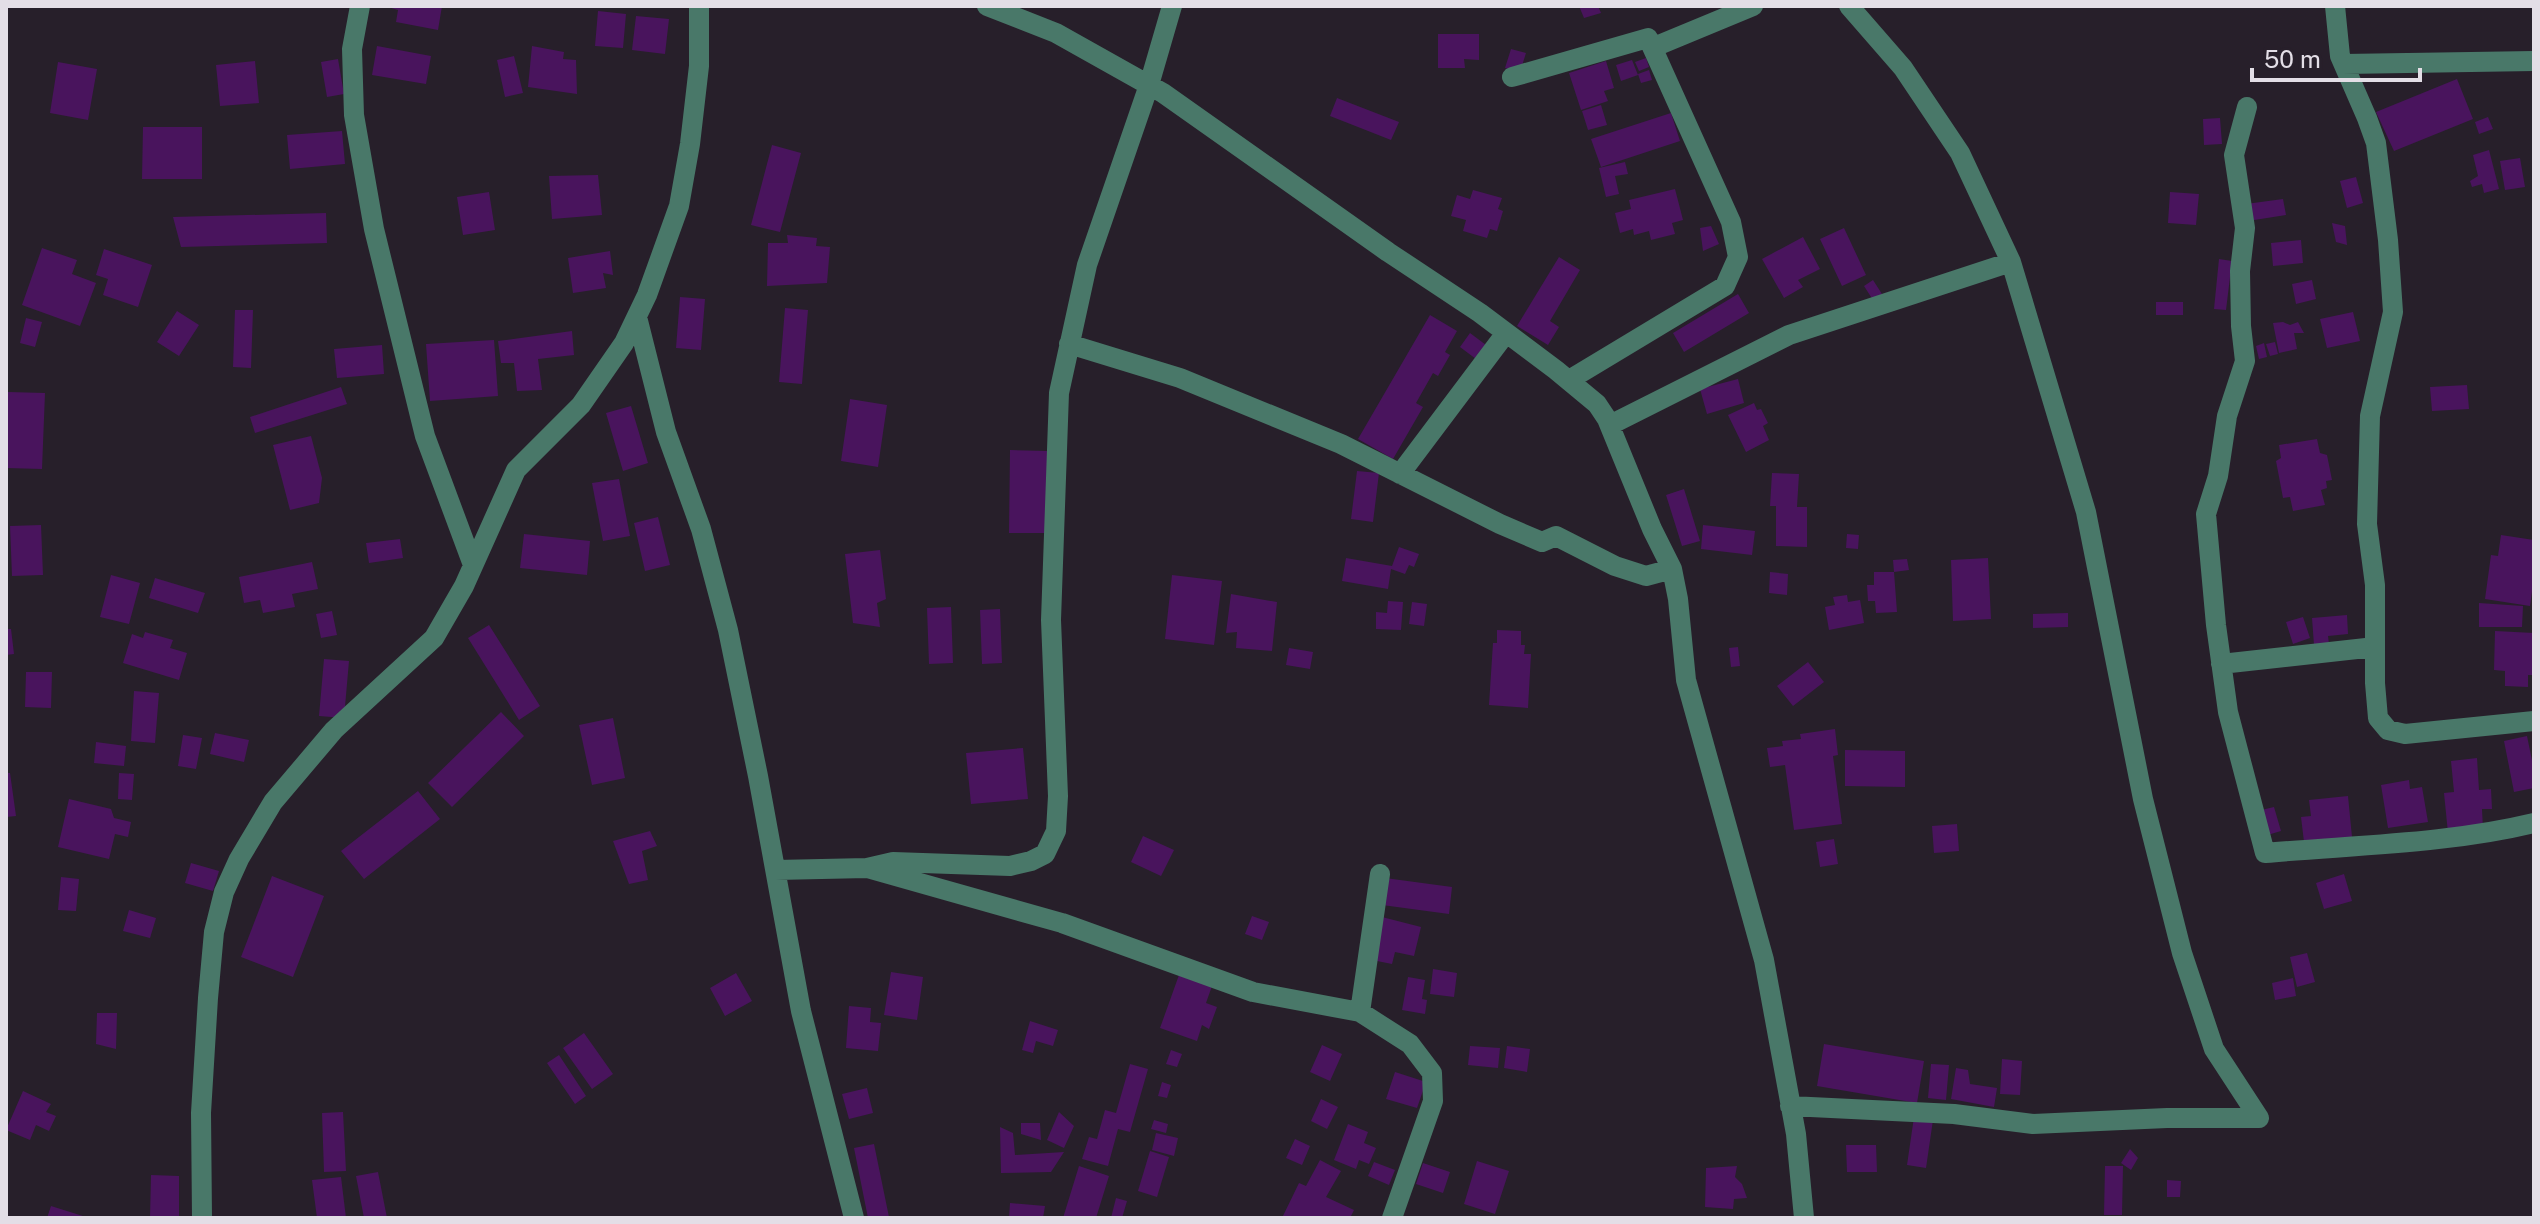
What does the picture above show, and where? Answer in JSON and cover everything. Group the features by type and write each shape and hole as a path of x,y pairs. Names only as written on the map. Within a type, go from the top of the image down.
{"street":[{"path":"360,6 352,49 354,115 374,229 425,436 473,565"},
{"path":"202,1218 201,1113 208,998 214,932 224,892 239,859 273,802 334,730 434,638 473,565 516,470 581,405 624,343 647,295 679,206 699,66 699,6"},
{"path":"987,6 1056,33 1149,85 1506,333 1597,404 1610,425 1652,529 1672,569 1686,680 1764,960 1790,1106 1804,1218"},
{"path":"776,870 867,868 893,862 1010,866 1045,854 1056,831 1058,796 1051,620 1059,393 1087,265 1149,85 1172,6"},
{"path":"1654,47 1753,6"},
{"path":"1790,1106 1954,1114 2033,1124 2167,1118 2259,1118 2214,1049 2182,953 2143,799 2086,512 2011,262 1960,153 1903,68 1849,6"},
{"path":"2335,6 2340,56 2376,143 2393,312 2370,416 2367,524 2375,585 2378,718 2388,730 2405,734 2534,721"},
{"path":"1512,77 1648,38 1731,222 1738,257 1725,286 1569,380"},
{"path":"2344,64 2534,61"},
{"path":"2247,107 2234,155 2245,228 2240,271 2245,361 2227,416 2218,476 2206,514 2228,712 2265,853 2418,840 2506,830 2534,823"},
{"path":"1610,425 1789,335 2011,262"},
{"path":"637,317 666,432 701,529 728,630 801,1011 854,1218"},
{"path":"1400,474 1506,333"},
{"path":"1069,344 1180,378 1341,444 1542,542 1556,536 1615,566 1646,576 1672,569"},
{"path":"2221,664 2375,647"},
{"path":"867,868 1062,923 1253,992 1360,1012 1410,1044 1432,1073 1433,1101 1392,1218"},
{"path":"1360,1012 1380,874"}],"building":[{"path":"385,6 442,6 438,30 396,22 398,10"},
{"path":"1579,6 1598,6 1601,13 1584,18"},
{"path":"598,11 626,14 623,48 595,46"},
{"path":"636,16 669,19 665,54 632,50"},
{"path":"1438,34 1479,34 1479,60 1464,59 1465,68 1438,68"},
{"path":"377,46 431,56 426,84 372,75"},
{"path":"532,46 564,52 563,59 576,60 577,94 528,87"},
{"path":"1511,49 1526,53 1520,72 1505,68"},
{"path":"514,56 523,93 505,97 497,60"},
{"path":"1646,58 1649,67 1639,71 1635,62"},
{"path":"338,59 344,94 327,97 321,62"},
{"path":"1632,60 1638,75 1621,81 1616,65"},
{"path":"255,61 259,103 220,106 216,65"},
{"path":"1606,61 1614,88 1604,91 1608,101 1581,110 1569,73"},
{"path":"58,62 97,69 88,120 50,113"},
{"path":"1649,70 1652,80 1641,83 1638,74"},
{"path":"2457,79 2473,119 2394,151 2376,112"},
{"path":"1337,98 1399,122 1391,140 1330,116"},
{"path":"1601,105 1607,125 1588,130 1582,111"},
{"path":"1671,113 1680,141 1601,167 1591,139"},
{"path":"2488,117 2493,129 2479,134 2475,122"},
{"path":"2220,118 2222,144 2204,145 2203,119"},
{"path":"143,127 202,127 202,179 142,179"},
{"path":"342,131 345,164 290,169 287,135"},
{"path":"772,145 801,153 780,232 751,225"},
{"path":"2489,150 2499,189 2484,193 2482,184 2472,187 2470,181 2478,176 2473,155"},
{"path":"2520,158 2525,187 2505,190 2500,161"},
{"path":"1625,162 1628,174 1615,176 1619,194 1606,197 1599,168"},
{"path":"598,175 602,215 552,219 549,176"},
{"path":"2356,177 2363,203 2347,208 2340,181"},
{"path":"1675,189 1683,220 1672,223 1675,234 1651,240 1649,231 1634,235 1633,229 1620,233 1615,213 1631,209 1629,200"},
{"path":"1473,190 1502,198 1498,209 1503,211 1497,231 1490,229 1487,238 1463,231 1466,220 1451,216 1457,195 1470,199"},
{"path":"489,192 495,230 463,235 457,197"},
{"path":"2170,192 2199,194 2196,225 2168,223"},
{"path":"2283,199 2286,215 2248,221 2246,204"},
{"path":"326,213 327,243 181,247 173,217"},
{"path":"2332,223 2345,226 2347,245 2336,242"},
{"path":"1711,226 1719,244 1703,251 1700,228"},
{"path":"1844,228 1866,275 1842,286 1820,239"},
{"path":"787,235 817,238 816,246 830,247 827,283 767,286 768,243 788,243"},
{"path":"1803,237 1820,269 1798,280 1803,287 1784,298 1762,259"},
{"path":"2301,240 2303,263 2273,266 2271,243"},
{"path":"42,248 77,260 72,274 96,283 80,326 22,305"},
{"path":"104,249 152,265 138,307 103,295 108,279 96,275"},
{"path":"610,251 613,275 603,273 606,288 573,293 568,258"},
{"path":"1559,257 1580,270 1550,321 1559,327 1548,345 1517,326"},
{"path":"2219,259 2232,261 2226,310 2214,309"},
{"path":"1873,280 1882,294 1873,300 1864,286"},
{"path":"2312,280 2316,299 2296,304 2292,284"},
{"path":"1738,294 1749,313 1684,352 1673,333"},
{"path":"680,297 705,299 701,350 676,348"},
{"path":"2156,302 2183,302 2183,315 2156,315"},
{"path":"785,308 808,310 802,384 779,382"},
{"path":"235,310 253,310 251,368 233,367"},
{"path":"177,311 199,325 179,356 157,342"},
{"path":"2353,312 2360,341 2327,348 2320,319"},
{"path":"1430,315 1457,331 1445,352 1450,355 1438,376 1433,373 1416,403 1423,407 1393,459 1358,439"},
{"path":"26,318 42,322 35,347 20,343"},
{"path":"2298,322 2304,333 2294,333 2297,349 2279,353 2273,323 2290,325"},
{"path":"572,331 574,355 538,359 542,390 517,391 514,363 501,363 498,341"},
{"path":"1470,333 1486,345 1476,359 1460,347"},
{"path":"494,340 498,396 430,401 426,344"},
{"path":"2275,342 2278,354 2270,356 2266,344"},
{"path":"2264,343 2267,357 2259,359 2256,346"},
{"path":"382,345 384,374 337,378 334,349"},
{"path":"1738,379 1744,403 1707,414 1700,389"},
{"path":"2467,385 2469,409 2432,411 2430,387"},
{"path":"341,387 347,404 255,433 250,417"},
{"path":"8,392 45,393 42,469 6,468"},
{"path":"850,399 887,405 878,467 841,461"},
{"path":"1754,403 1768,423 1763,426 1769,440 1746,452 1728,415"},
{"path":"631,406 648,463 623,471 606,413"},
{"path":"311,436 322,478 319,503 290,510 273,445"},
{"path":"2317,439 2320,453 2327,455 2332,480 2326,481 2327,488 2321,490 2325,505 2293,511 2290,497 2283,498 2276,461 2281,458 2279,445"},
{"path":"1010,450 1048,451 1047,533 1009,533"},
{"path":"1357,471 1379,473 1373,522 1351,519"},
{"path":"1772,473 1799,474 1797,507 1807,507 1807,547 1776,546 1776,506 1770,506"},
{"path":"619,479 630,536 603,541 592,483"},
{"path":"1684,489 1700,541 1682,546 1666,495"},
{"path":"658,517 670,565 645,571 634,523"},
{"path":"41,525 43,575 12,576 10,526"},
{"path":"1703,525 1755,531 1752,555 1701,549"},
{"path":"524,534 590,541 587,575 520,568"},
{"path":"1847,534 1859,535 1858,549 1846,548"},
{"path":"2501,535 2534,540 2530,606 2485,599 2491,555 2498,556"},
{"path":"400,539 403,558 369,563 366,543"},
{"path":"1399,547 1419,554 1414,567 1409,565 1405,574 1391,569 1388,589 1342,581 1346,558 1392,566"},
{"path":"880,550 886,599 877,603 880,627 853,623 845,554"},
{"path":"1988,558 1991,619 1953,621 1951,560"},
{"path":"1907,559 1909,570 1894,572 1893,560"},
{"path":"312,562 318,589 292,594 295,607 263,613 260,600 244,603 239,577"},
{"path":"1770,572 1788,574 1787,595 1769,593"},
{"path":"1874,572 1894,572 1897,612 1876,613 1875,601 1868,601 1867,585 1874,585"},
{"path":"111,575 140,583 129,624 100,617"},
{"path":"1172,575 1222,581 1214,645 1165,639"},
{"path":"155,578 205,593 198,613 149,598"},
{"path":"1231,594 1277,602 1272,651 1236,648 1237,632 1226,633"},
{"path":"1847,595 1848,602 1860,600 1864,623 1829,630 1825,607 1835,605 1833,597"},
{"path":"1388,601 1403,602 1401,630 1376,629 1376,612 1387,613"},
{"path":"1412,602 1427,604 1424,626 1409,624"},
{"path":"2479,603 2523,606 2522,627 2479,627"},
{"path":"951,607 953,663 929,664 927,608"},
{"path":"1000,609 1002,663 982,664 980,610"},
{"path":"332,611 337,635 321,638 316,614"},
{"path":"2068,613 2068,627 2033,628 2033,614"},
{"path":"2347,615 2348,634 2328,636 2329,644 2314,645 2312,618"},
{"path":"2303,617 2310,638 2293,644 2286,622"},
{"path":"489,625 540,706 519,720 468,638"},
{"path":"6,629 11,629 14,654 6,655"},
{"path":"1497,630 1521,631 1524,654 1531,654 1528,708 1489,705 1493,643 1497,643"},
{"path":"2495,631 2534,633 2534,675 2528,675 2528,687 2505,686 2505,671 2494,670"},
{"path":"145,632 173,640 170,648 187,653 179,680 123,663 132,634 143,638"},
{"path":"1738,647 1740,666 1731,667 1729,648"},
{"path":"1289,648 1313,652 1310,669 1286,665"},
{"path":"324,659 349,661 344,718 319,716"},
{"path":"1808,662 1824,682 1793,706 1777,686"},
{"path":"26,672 52,672 51,708 25,707"},
{"path":"134,691 159,693 155,743 131,741"},
{"path":"501,712 524,736 452,807 428,783"},
{"path":"613,718 625,778 592,785 579,725"},
{"path":"1835,729 1838,755 1833,756 1842,824 1794,830 1785,765 1770,767 1767,748 1783,746 1782,741 1801,739 1800,734"},
{"path":"215,733 249,740 244,762 210,754"},
{"path":"183,735 202,738 196,769 178,766"},
{"path":"2527,736 2534,770 2534,788 2514,792 2504,741"},
{"path":"96,742 126,746 124,766 94,763"},
{"path":"1023,748 1028,799 971,804 966,753"},
{"path":"1845,750 1905,751 1905,787 1845,786"},
{"path":"2477,758 2479,790 2491,789 2492,809 2482,809 2483,830 2448,833 2444,793 2454,792 2451,761"},
{"path":"6,773 10,773 16,816 6,817"},
{"path":"119,773 134,774 132,800 118,799"},
{"path":"2409,780 2410,789 2422,787 2428,822 2388,828 2381,785"},
{"path":"418,791 440,819 364,879 341,851"},
{"path":"2348,796 2352,837 2304,842 2301,817 2311,816 2309,800"},
{"path":"69,799 111,809 114,818 131,822 128,837 115,834 109,859 58,847"},
{"path":"2274,807 2281,831 2264,836 2257,811"},
{"path":"1957,824 1959,851 1934,853 1932,826"},
{"path":"650,831 657,846 642,851 648,880 629,884 613,841"},
{"path":"1143,836 1174,850 1161,876 1131,862"},
{"path":"1834,839 1838,864 1820,867 1816,842"},
{"path":"191,863 219,871 213,891 185,883"},
{"path":"2344,874 2352,901 2324,909 2316,883"},
{"path":"272,876 324,896 293,977 241,957"},
{"path":"61,877 79,879 76,911 58,910"},
{"path":"1385,878 1452,887 1449,914 1382,905"},
{"path":"129,910 156,918 150,938 123,931"},
{"path":"1252,916 1269,922 1262,940 1245,934"},
{"path":"1382,917 1421,927 1414,956 1395,952 1392,964 1372,960"},
{"path":"2307,953 2315,982 2297,987 2290,957"},
{"path":"1433,969 1457,973 1454,997 1430,994"},
{"path":"891,972 923,977 917,1020 884,1015"},
{"path":"736,973 752,1001 725,1016 710,988"},
{"path":"1179,975 1212,986 1206,1003 1217,1007 1209,1029 1202,1025 1197,1041 1160,1028"},
{"path":"1408,977 1425,980 1422,999 1427,1000 1425,1014 1402,1010"},
{"path":"2293,978 2296,996 2275,1000 2272,983"},
{"path":"849,1006 871,1008 870,1022 881,1023 878,1051 846,1048"},
{"path":"97,1013 117,1013 116,1049 96,1044"},
{"path":"1030,1021 1058,1030 1053,1046 1036,1041 1033,1053 1022,1050"},
{"path":"584,1033 613,1074 592,1089 563,1048"},
{"path":"1824,1044 1924,1061 1917,1103 1817,1086"},
{"path":"1322,1045 1342,1054 1330,1081 1310,1072"},
{"path":"1470,1046 1500,1048 1498,1068 1468,1065"},
{"path":"1507,1046 1530,1049 1527,1072 1504,1068"},
{"path":"1171,1050 1182,1054 1177,1067 1166,1064"},
{"path":"559,1055 586,1096 575,1104 547,1063"},
{"path":"2002,1059 2022,1061 2020,1095 2000,1094"},
{"path":"1130,1064 1148,1069 1130,1132 1118,1129 1108,1166 1082,1159 1089,1137 1097,1139 1105,1110 1116,1113"},
{"path":"1931,1064 1949,1065 1946,1100 1928,1098"},
{"path":"1956,1068 1968,1070 1970,1084 1997,1088 1994,1107 1951,1099"},
{"path":"1395,1072 1426,1082 1417,1108 1386,1099"},
{"path":"1162,1082 1171,1085 1167,1098 1158,1096"},
{"path":"867,1088 873,1113 849,1119 842,1094"},
{"path":"23,1091 51,1104 46,1112 56,1116 49,1131 36,1125 30,1140 6,1130"},
{"path":"1321,1099 1338,1107 1327,1129 1311,1121"},
{"path":"343,1112 346,1171 324,1172 322,1113"},
{"path":"1059,1112 1074,1126 1064,1148 1047,1140"},
{"path":"1914,1117 1933,1120 1926,1168 1907,1165"},
{"path":"1154,1120 1168,1124 1166,1133 1151,1129"},
{"path":"1021,1123 1040,1123 1041,1140 1021,1134"},
{"path":"1348,1124 1368,1132 1364,1143 1376,1148 1369,1164 1359,1160 1356,1169 1334,1160"},
{"path":"1000,1127 1013,1133 1015,1155 1064,1152 1051,1172 1001,1173"},
{"path":"1156,1133 1178,1138 1174,1156 1152,1150"},
{"path":"1295,1139 1310,1146 1302,1165 1286,1158"},
{"path":"874,1144 887,1218 868,1218 854,1148"},
{"path":"1846,1145 1876,1145 1877,1172 1847,1172"},
{"path":"2130,1149 2138,1158 2131,1170 2121,1163"},
{"path":"1150,1151 1169,1157 1157,1197 1138,1191"},
{"path":"1320,1160 1341,1171 1326,1197 1354,1210 1350,1218 1282,1218 1299,1183 1306,1186"},
{"path":"1477,1161 1509,1171 1495,1214 1464,1204"},
{"path":"1374,1162 1395,1170 1389,1185 1368,1176"},
{"path":"1423,1163 1450,1172 1443,1193 1416,1184"},
{"path":"1079,1166 1109,1176 1096,1218 1063,1218"},
{"path":"1737,1166 1735,1177 1742,1184 1747,1198 1734,1199 1733,1209 1705,1207 1706,1168"},
{"path":"2105,1166 2123,1166 2122,1215 2104,1215"},
{"path":"378,1172 387,1218 364,1218 356,1176"},
{"path":"151,1175 179,1176 179,1218 150,1218"},
{"path":"341,1177 346,1218 317,1218 312,1180"},
{"path":"2167,1180 2181,1181 2180,1197 2167,1197"},
{"path":"1116,1198 1127,1201 1122,1218 1111,1218"},
{"path":"1010,1203 1045,1206 1043,1218 1009,1218"},
{"path":"51,1206 86,1217 86,1218 47,1218"}]}
